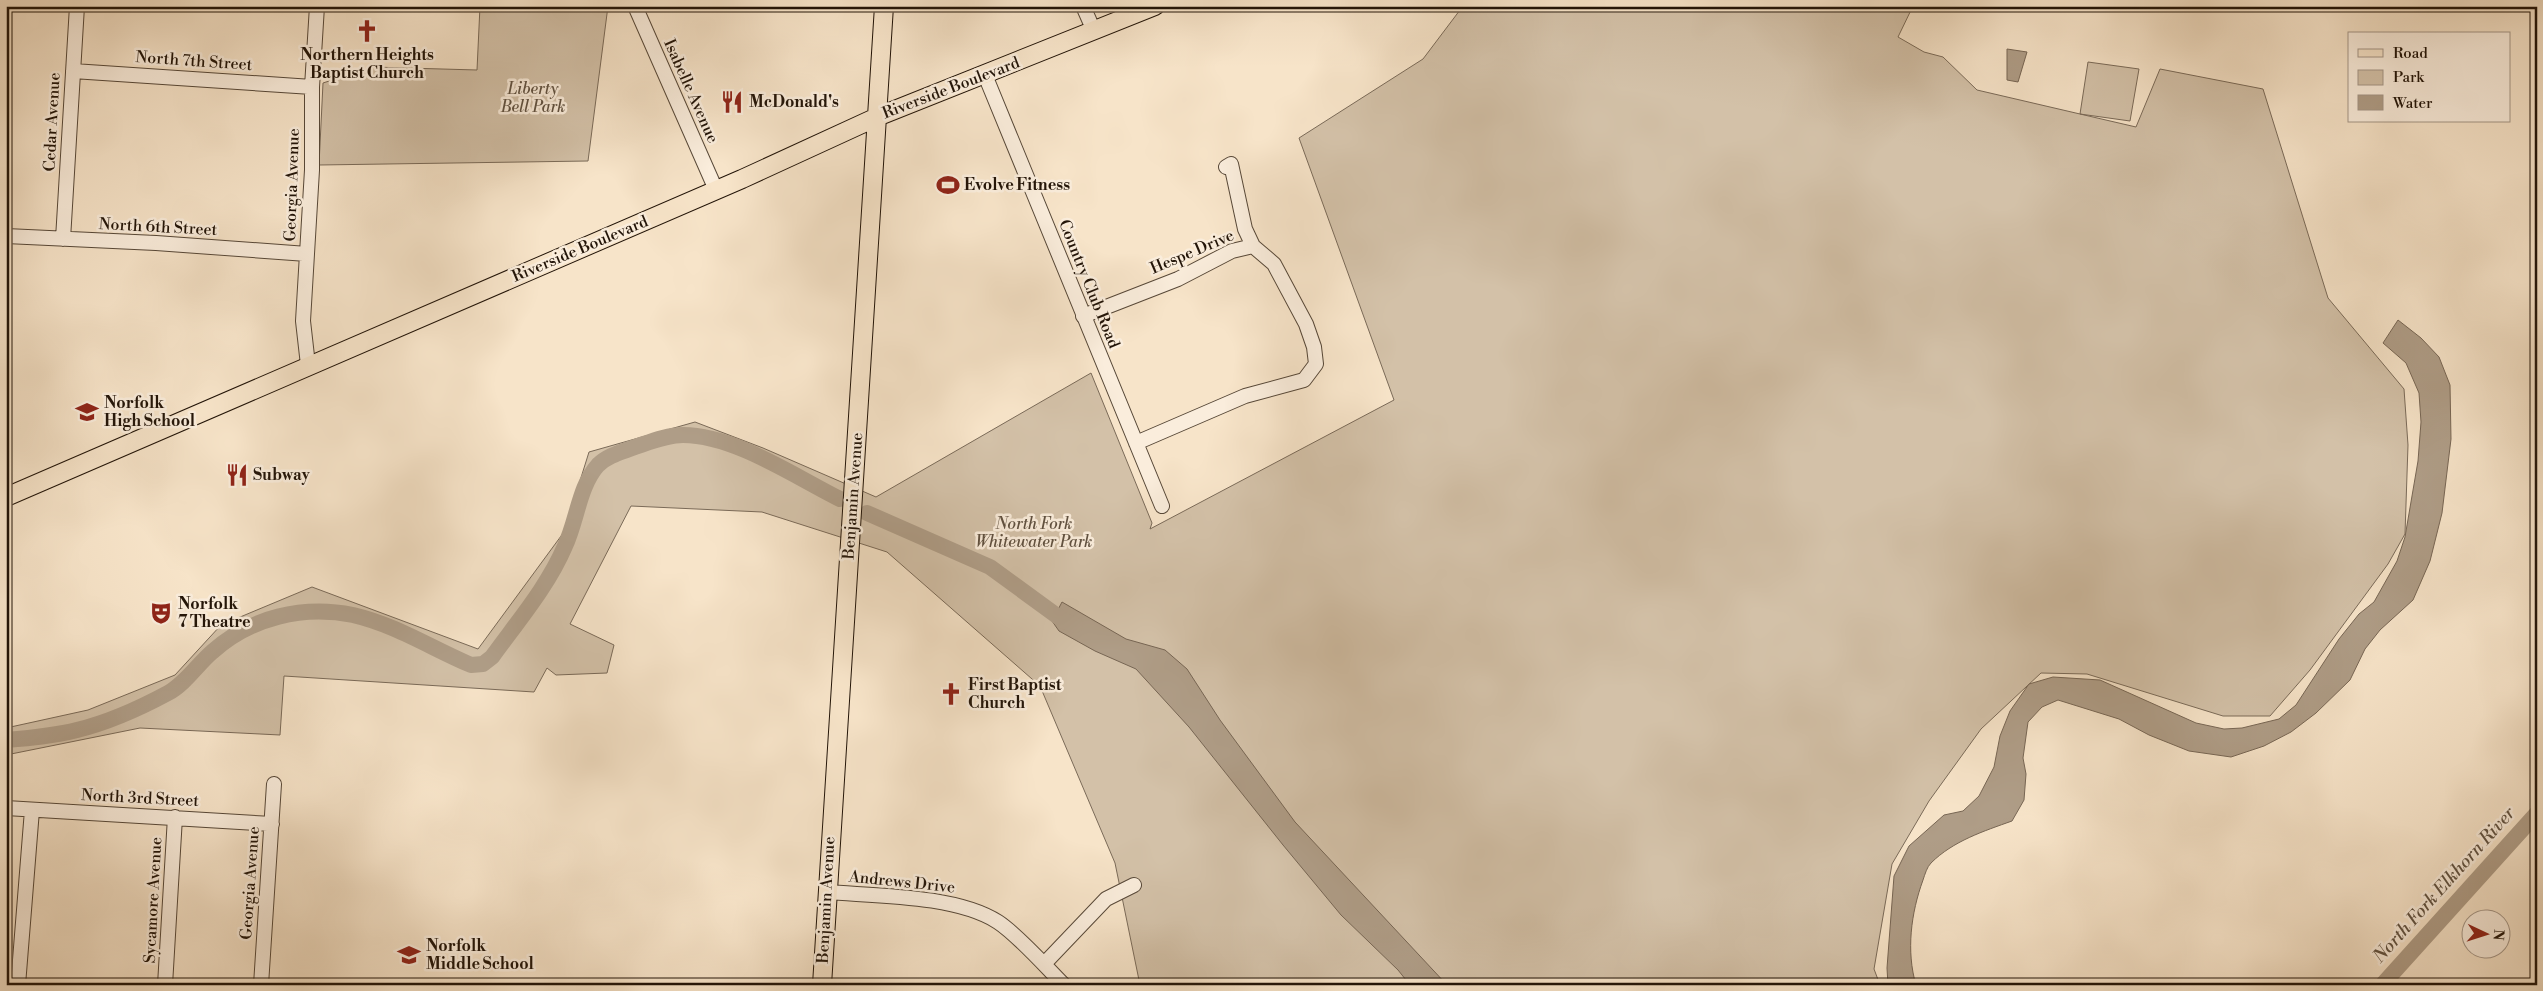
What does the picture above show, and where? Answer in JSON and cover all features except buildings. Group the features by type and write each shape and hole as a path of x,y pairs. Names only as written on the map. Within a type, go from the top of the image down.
{"main road":[{"name":"Benjamin Avenue","path":"822,985 826,892 884,6"},
{"name":"Riverside Boulevard","path":"6,497 716,190 877,117 985,76 1155,6"}],"street":[{"name":"Cedar Avenue","path":"63,239 77,6"},
{"name":"Georgia Avenue","path":"308,365 303,321 312,170 312,87 317,6"},
{"name":"Isabelle Avenue","path":"635,6 716,190"},
{"path":"1083,6 1094,31"},
{"name":"North 7th Street","path":"73,71 312,87"},
{"name":"Country Club Road","path":"985,76 1162,506"},
{"path":"1226,167 1231,164 1245,228 1253,246"},
{"name":"North 6th Street","path":"6,236 307,254"},
{"name":"Hespe Drive","path":"1083,316 1178,279 1232,251 1253,246 1274,264 1306,324 1314,347 1316,364 1304,380 1245,396 1136,443"},
{"name":"Georgia Avenue","path":"261,985 274,784"},
{"name":"North 3rd Street","path":"6,808 272,824"},
{"path":"18,985 32,810"},
{"name":"Sycamore Avenue","path":"165,985 175,817"},
{"path":"1044,964 1106,899 1134,885"},
{"name":"Andrews Drive","path":"826,892 957,905 998,922 1064,985"}],"green space":[{"name":"Liberty Bell Park","path":"480,6 608,6 588,161 319,165 323,83 372,67 477,70"},
{"name":"North Fork Whitewater Park","path":"1463,6 1913,6 1898,37 1924,52 1943,57 1977,90 2136,127 2160,69 2263,89 2328,298 2404,389 2408,445 2405,534 2388,564 2310,670 2270,716 2223,716 2087,674 2041,673 1981,729 1929,801 1892,864 1874,969 1880,985 1140,985 1115,863 1040,686 887,552 762,512 631,506 570,624 614,645 607,673 556,675 547,668 534,692 284,676 280,735 140,728 6,755 6,728 88,710 175,675 221,625 312,587 478,649 564,532 589,452 695,422 763,448 876,497 1091,373 1152,523 1150,529 1394,400 1299,138 1423,59"},
{"path":"2088,62 2139,69 2130,121 2080,114"}],"water":[{"path":"2007,49 2027,52 2018,82 2007,80"},
{"path":"2398,320 2421,338 2439,357 2450,385 2451,439 2442,513 2430,561 2413,600 2380,630 2365,649 2350,680 2316,713 2291,732 2264,746 2231,757 2189,751 2149,735 2119,719 2058,700 2042,707 2028,722 2023,758 2026,774 2024,800 2012,821 1959,843 1940,855 1930,865 1925,873 1915,906 1911,932 1911,959 1916,985 1888,985 1887,968 1894,876 1909,846 1944,815 1963,811 1979,796 1994,767 2000,736 2010,711 2029,684 2053,677 2100,680 2196,723 2224,729 2242,728 2279,719 2296,705 2339,639 2359,614 2374,602 2397,561 2405,537 2418,461 2421,422 2419,393 2406,363 2383,343"},
{"path":"1062,602 1126,639 1165,650 1187,669 1220,720 1295,822 1447,985 1410,985 1398,970 1341,915 1189,727 1136,669 1095,651 1059,631 1052,621"}],"waterway":[{"path":"6,740 33,738 77,730 112,719 135,709 174,689 212,652 243,630 261,622 297,613 334,612 369,619 471,665 483,664 492,657 550,575 569,536 582,493 598,465 615,454 659,439 683,435 723,442 763,458 840,499"},
{"path":"867,513 990,567 1064,621 1075,625"},
{"name":"North Fork Elkhorn River","path":"2382,985 2537,813"}],"place":[{"name":"Northern Heights Baptist Church","path":"367,31"},
{"name":"McDonald's","path":"732,102"},
{"name":"Evolve Fitness","path":"948,185"},
{"name":"Norfolk High School","path":"87,412"},
{"name":"Subway","path":"237,475"},
{"name":"Norfolk 7 Theatre","path":"161,613"},
{"name":"First Baptist Church","path":"951,694"},
{"name":"Norfolk Middle School","path":"409,955"}]}
